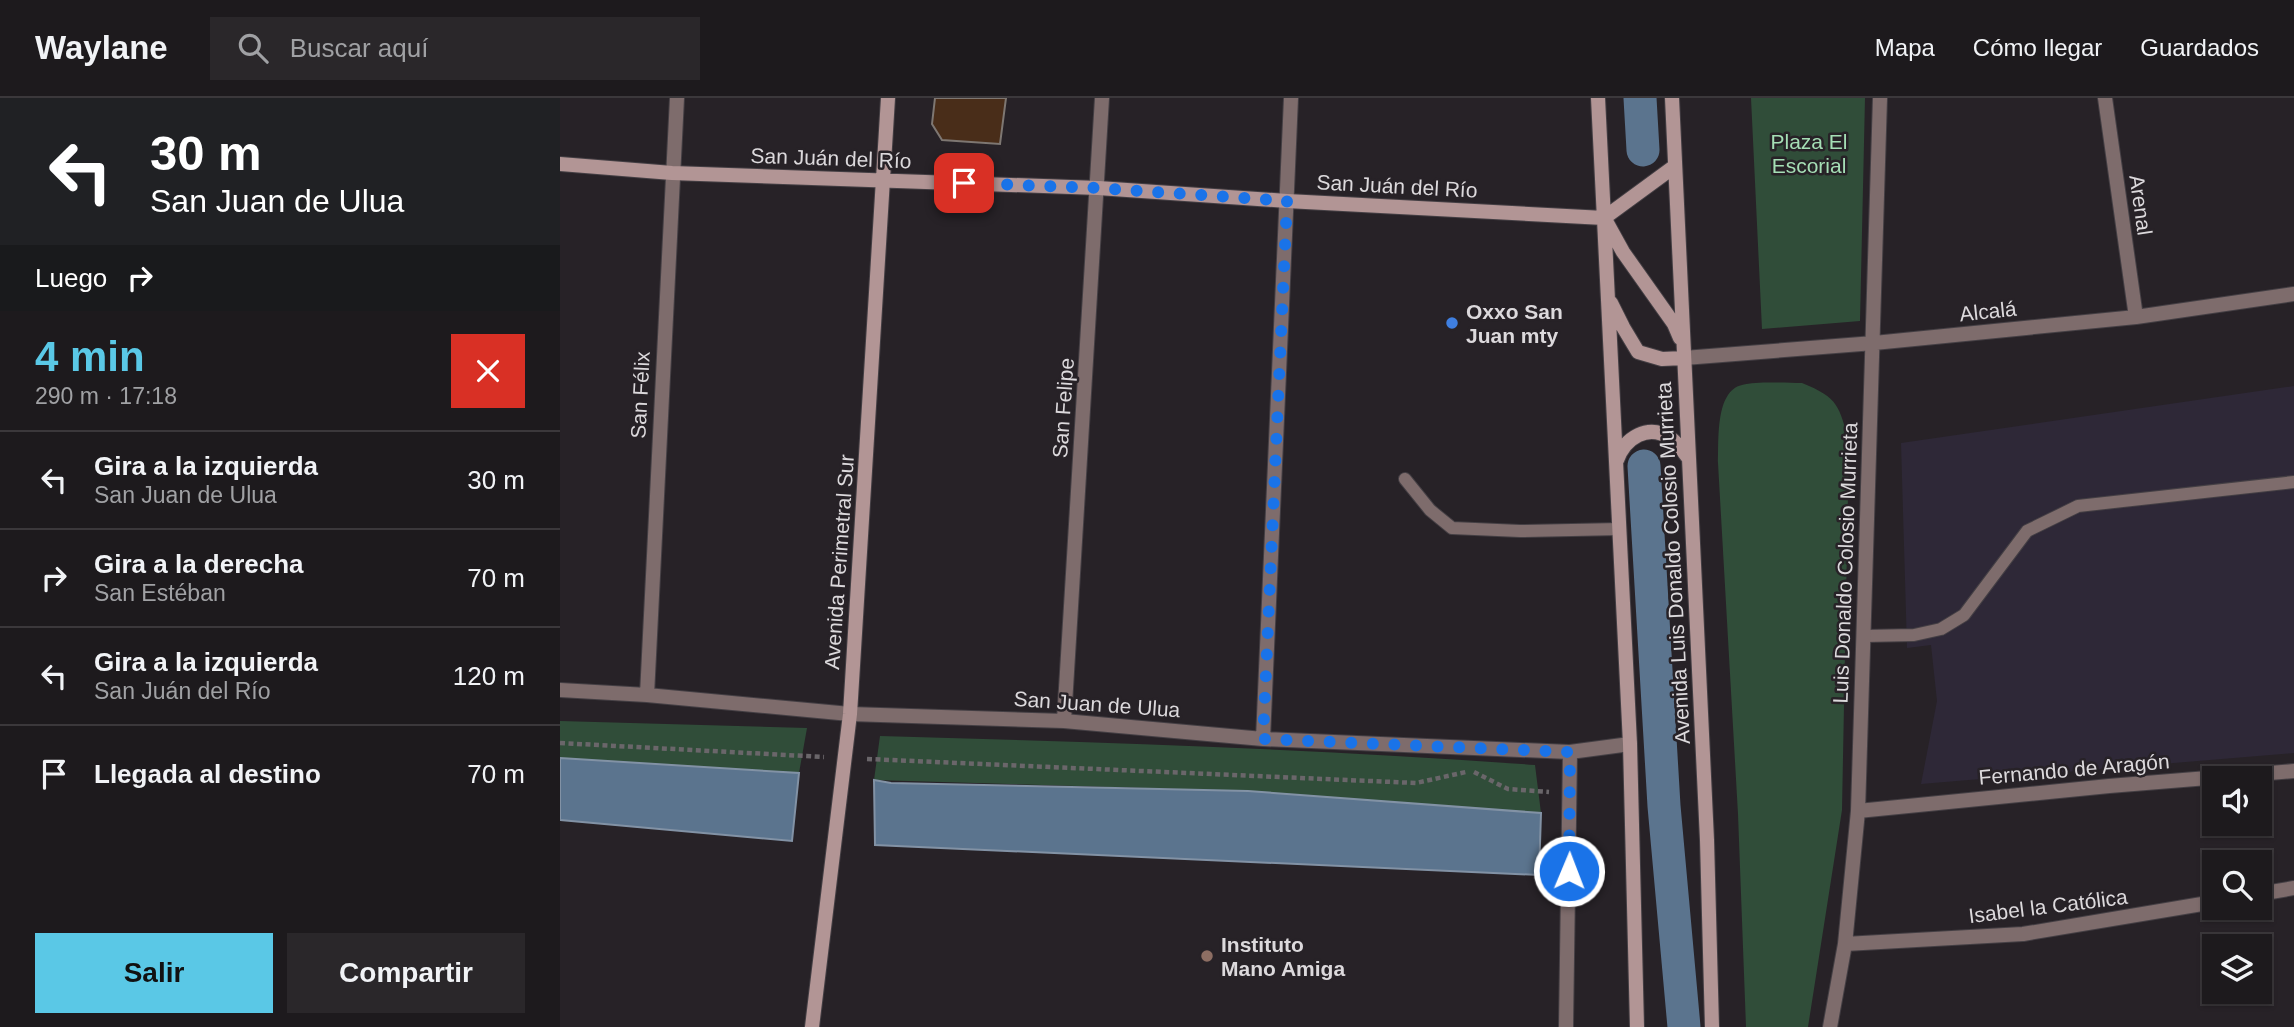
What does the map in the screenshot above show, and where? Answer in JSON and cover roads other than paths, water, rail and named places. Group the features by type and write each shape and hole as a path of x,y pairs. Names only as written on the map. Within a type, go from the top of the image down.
{"main road":[{"name":"Avenida Perimetral Sur","path":"812,1027 850,714 888,98"},
{"path":"1598,98 1630,744 1637,1027"},
{"name":"Avenida Luis Donaldo Colosio Murrieta","path":"1672,98 1707,826 1713,1027"},
{"name":"San Juán del Río","path":"560,164 672,173 1098,188 1604,218"},
{"path":"1604,218 1675,166"},
{"path":"1604,218 1623,252 1674,324 1684,352 1662,359 1639,352 1608,296"},
{"path":"1616,462 1620,450 1628,441 1650,432 1662,433 1673,439 1689,459"}],"street":[{"name":"San Félix","path":"647,695 677,98"},
{"name":"San Felipe","path":"1064,721 1102,98"},
{"path":"1263,739 1291,98"},
{"name":"Luis Donaldo Colosio Murrieta","path":"1830,1027 1844,944 1858,811 1880,98"},
{"name":"Arenal","path":"2105,98 2136,317"},
{"name":"Alcalá","path":"1684,352 1874,343 2136,317 2294,294"},
{"name":"San Juan de Ulua","path":"560,690 647,695 850,714 1064,721 1263,739 1570,752 1630,744"},
{"path":"1566,1027 1570,752"},
{"name":"Fernando de Aragón","path":"1858,811 2294,771"},
{"path":"2272,892 2294,888"},
{"name":"Isabel la Católica","path":"1844,944 2023,934 2202,904"}],"lane":[{"path":"1405,479 1430,510 1452,527 1520,531 1619,529"},
{"path":"1864,636 1914,635 1941,629 1964,615 2027,531 2078,506 2294,482"}],"water":[{"path":"560,758 799,773 792,841 560,820"},
{"path":"874,780 891,783 1248,791 1541,813 1539,875 875,845"}],"waterway":[{"path":"1640,98 1643,150"},
{"path":"1644,466 1664,806 1684,1027"}],"place":[{"name":"Oxxo San Juan mty","path":"1452,323"},
{"name":"Instituto Mano Amiga","path":"1207,956"}],"park label":[{"name":"Plaza El Escorial","path":"1809,153"}]}
